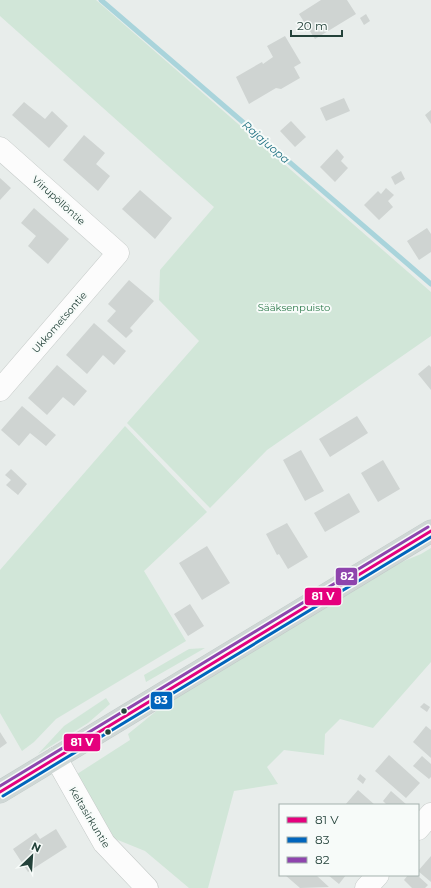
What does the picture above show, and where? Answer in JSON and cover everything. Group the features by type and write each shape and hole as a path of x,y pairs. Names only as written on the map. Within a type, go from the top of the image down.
{"main road":[{"path":"0,792 431,531"}],"street":[{"name":"Viirupöllöntie","path":"0,148 118,253"},
{"name":"Ukkometsontie","path":"1,388 118,253"},
{"name":"Keltasirkuntie","path":"56,758 104,843 147,888"},
{"path":"419,828 431,814"},
{"path":"366,888 377,876"}],"green space":[{"name":"Sääksenpuisto","path":"0,0 96,0 431,292 431,336 267,450 210,508 127,423 199,341 159,300 160,270 214,207 0,16"},
{"path":"125,426 207,512 144,571 186,641 56,719 34,742 22,751 0,713 0,570"},
{"path":"431,548 431,662 373,728 340,719 325,734 324,755 284,750 267,767 278,784 234,791 208,888 189,888 145,851 113,838 74,776 130,740 128,734 165,704 382,570 421,554"},
{"path":"205,648 146,682 144,675 189,649"},
{"path":"106,698 110,704 88,723 38,754 64,726"}],"building":[{"path":"321,0 347,0 356,14 315,39 299,14"},
{"path":"366,14 370,21 364,25 360,18"},
{"path":"285,36 301,63 294,67 300,78 281,89 276,88 249,104 236,77 262,62 263,64 273,57 267,46"},
{"path":"344,98 350,111 326,121 320,108"},
{"path":"24,102 45,119 52,111 68,126 49,148 12,115"},
{"path":"431,110 431,124 425,115"},
{"path":"291,121 306,137 295,147 280,131"},
{"path":"84,135 105,153 96,164 110,176 98,191 63,160"},
{"path":"337,149 344,157 341,161 348,168 335,182 320,167"},
{"path":"401,171 405,179 395,185 391,177"},
{"path":"0,178 11,188 0,200"},
{"path":"386,188 394,195 388,201 393,207 379,220 364,205 378,191 381,194"},
{"path":"140,190 172,218 155,239 122,209"},
{"path":"34,208 69,239 48,264 28,246 36,236 21,223"},
{"path":"427,228 431,234 431,252 419,260 407,241"},
{"path":"129,280 154,301 130,328 133,331 126,338 107,321 116,311 108,304"},
{"path":"94,323 126,351 114,365 103,355 87,374 66,355"},
{"path":"57,365 87,391 74,406 63,397 47,415 28,398"},
{"path":"429,365 431,367 431,390 418,374"},
{"path":"22,406 56,435 46,446 30,433 19,446 1,430"},
{"path":"357,416 368,433 330,457 319,439"},
{"path":"301,450 324,491 305,501 283,460"},
{"path":"383,460 400,489 378,502 361,473"},
{"path":"11,469 27,484 18,495 6,485 11,480 5,475"},
{"path":"349,493 360,512 325,532 314,513"},
{"path":"287,523 308,557 288,569 279,554 277,555 266,534"},
{"path":"207,546 230,583 202,600 179,563"},
{"path":"190,604 204,626 188,636 174,614"},
{"path":"424,703 430,707 427,712 420,707"},
{"path":"426,726 431,730 431,758 413,742"},
{"path":"0,732 7,743 0,748"},
{"path":"389,755 420,783 406,798 375,771"},
{"path":"422,756 431,764 431,777 429,779 413,766"},
{"path":"360,774 366,779 363,784 357,779"},
{"path":"358,790 374,804 346,804"},
{"path":"391,791 406,804 386,804 383,801"},
{"path":"56,829 67,847 28,872 13,849 36,833 40,839"},
{"path":"431,856 431,882 419,872 419,870"},
{"path":"286,876 317,876 329,887 300,888"},
{"path":"329,876 345,876 339,884"},
{"path":"407,876 418,876 428,885 425,888 412,888 404,880"}],"waterway":[{"name":"Rajajuopa","path":"101,0 431,284"}],"transit line":[{"name":"82","path":"0,786 428,527"},
{"path":"0,792 431,531"},
{"name":"83","path":"3,796 431,537"}]}
